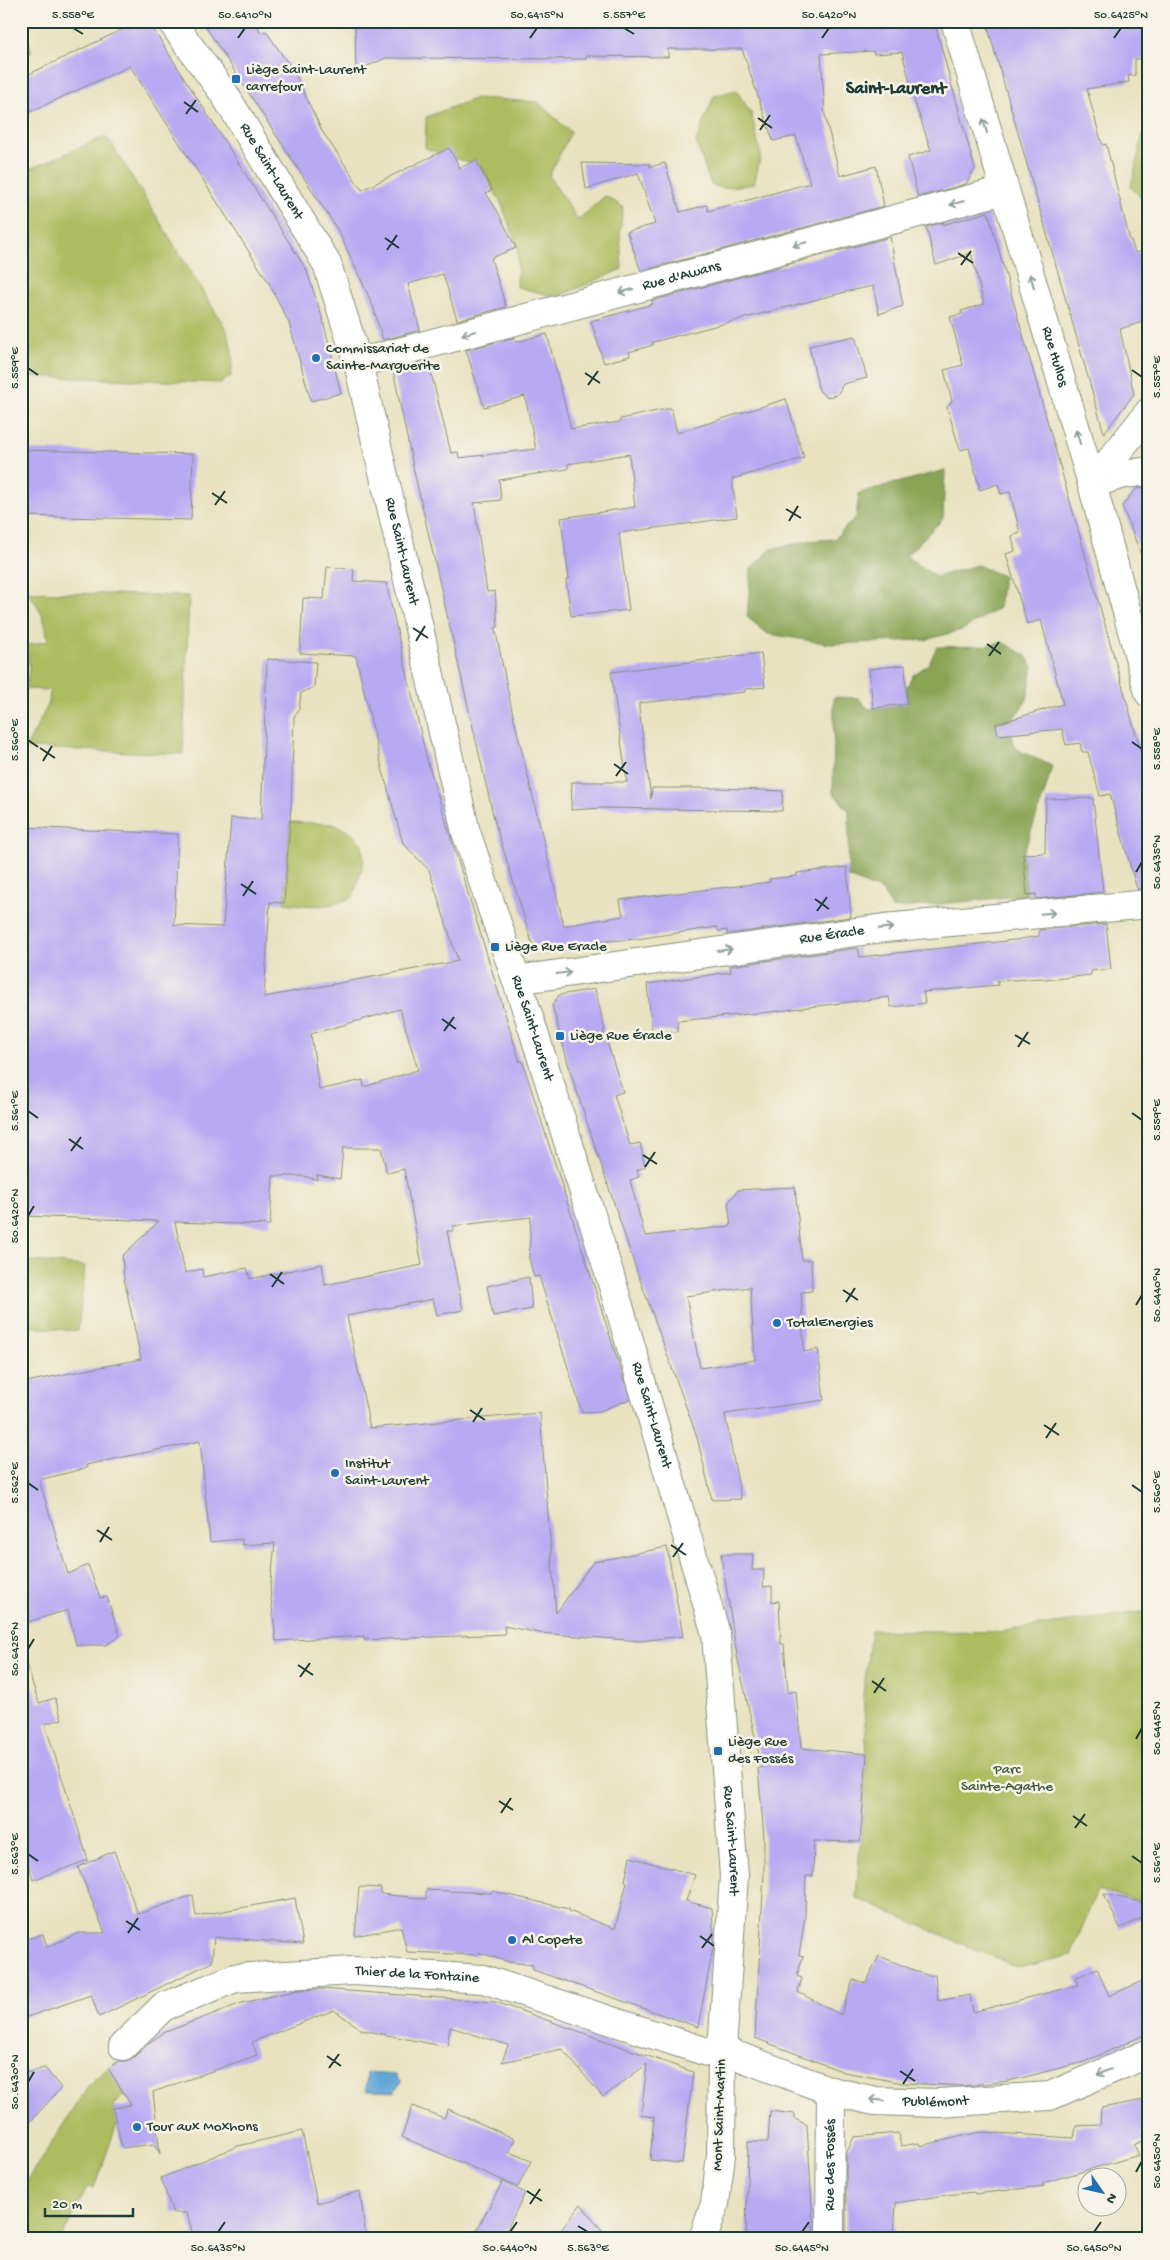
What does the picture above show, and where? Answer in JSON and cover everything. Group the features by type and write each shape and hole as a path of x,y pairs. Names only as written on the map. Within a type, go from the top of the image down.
{"street":[{"name":"Rue Saint-Laurent","path":"171,21 225,95 327,264 358,363 466,832 516,980 610,1278 716,1634 734,1876 722,2050"},
{"name":"Rue Hullos","path":"955,21 1092,484 1149,693"},
{"name":"Rue d'Awans","path":"358,363 1004,190"},
{"path":"1092,484 1149,412"},
{"path":"1092,484 1120,476 1149,471"},
{"name":"Rue Éracle","path":"516,980 884,928 1149,904"},
{"name":"Thier de la Fontaine","path":"123,2046 163,2007 236,1978 353,1971 483,1979 707,2052 722,2050"},
{"name":"Publémont","path":"722,2050 831,2092 875,2101 938,2103 1050,2096 1149,2053"},
{"name":"Mont Saint-Martin","path":"703,2239 715,2204 721,2155 722,2050"},
{"name":"Rue des Fossés","path":"830,2239 831,2092"}],"green space":[{"path":"24,28 32,52 21,57 21,29"},
{"path":"736,90 751,113 761,156 754,184 722,188 711,185 696,142 714,96"},
{"path":"476,98 537,102 571,132 549,176 578,220 605,196 623,207 620,232 622,269 557,297 517,287 518,248 502,205 481,167 425,148 426,117"},
{"path":"1149,126 1149,207 1131,187 1143,133"},
{"path":"104,137 110,141 226,329 232,352 232,370 231,376 221,383 21,376 21,173"},
{"path":"945,470 943,519 906,556 936,577 977,565 1003,576 999,608 962,630 925,640 831,644 768,634 747,617 751,569 771,549 807,541 834,539 856,517 859,493"},
{"path":"27,592 189,596 183,754 26,748 49,703 50,690 26,689 29,669 28,645 48,641 42,615"},
{"path":"1002,642 1025,655 1033,666 1027,700 1009,725 1016,749 1052,766 1023,854 1027,895 893,909 882,891 848,877 849,811 833,793 834,697 858,698 869,709 907,704 906,689 913,675 928,665 937,647 984,646"},
{"path":"290,822 333,824 350,832 362,844 364,861 353,897 327,905 311,906 284,903"},
{"path":"21,1260 85,1266 78,1331 21,1326"},
{"name":"Parc Sainte-Agathe","path":"1149,1611 1149,1903 1097,1891 1071,1955 1019,1968 856,1898 867,1754 863,1695 871,1630 997,1632"},
{"path":"108,2068 124,2094 113,2108 117,2124 94,2188 87,2187 61,2239 21,2239 21,2190 90,2083"}],"water":[{"path":"367,2073 397,2075 397,2078 402,2083 396,2088 395,2092 366,2091"}],"building":[{"path":"140,21 148,21 306,269 323,320 341,393 311,401 289,323 269,283 130,66 21,116 21,78"},
{"path":"202,21 255,21 261,33 266,31 295,74 322,131 362,190 449,148 460,168 476,160 492,190 486,193 516,248 491,258 506,307 457,320 443,274 408,284 420,330 383,340 373,306 339,232"},
{"path":"355,21 934,21 975,169 966,184 918,197 908,157 931,150 916,106 902,52 874,54 873,51 821,54 825,116 840,176 876,166 884,206 641,271 627,232 655,224 638,173 586,189 582,163 650,164 650,167 665,163 680,212 707,205 708,211 810,183 796,136 773,141 742,49 668,49 668,57 586,56 586,59 386,58 356,71"},
{"path":"986,21 1149,21 1149,59 1135,59 1135,75 1128,76 1129,82 1087,89 1101,141 1103,145 1106,144 1130,241 1135,253 1149,250 1149,320 1120,329 1134,394 1104,433"},
{"path":"988,212 1149,780 1149,889 1137,889 1110,794 1100,796 1088,752 1082,752 1080,743 1066,745 1062,729 998,735 996,724 1063,704 1041,620 1027,624 1006,554 1015,551 1012,536 1020,533 1010,492 1001,494 998,484 980,490 969,448 960,450 947,407 952,401 944,370 963,365 950,317 962,314 961,311 984,304 971,253 936,265 926,227 944,222 942,225"},
{"path":"890,237 903,306 879,314 873,286 653,342 653,345 629,352 630,356 604,363 591,321 653,304 651,301"},
{"path":"547,334 571,429 620,422 620,419 671,408 677,433 786,399 804,458 732,479 737,517 619,533 629,610 571,616 566,580 569,579 561,518 635,507 629,454 568,464 568,469 499,480 501,500 474,503 487,592 495,591 498,627 495,628 511,706 564,926 623,916 620,900 770,882 769,879 797,876 797,873 847,867 851,917 727,934 727,930 718,931 717,927 637,939 592,942 593,946 544,952 532,943 494,819 414,471 393,370 428,360 451,453 458,452 459,458 536,449 525,396 484,407 466,350 515,337 516,342"},
{"path":"855,336 867,378 843,384 837,395 827,397 819,391 809,346"},
{"path":"21,450 193,454 191,520 21,516"},
{"path":"1149,487 1149,570 1147,570 1122,506 1136,489"},
{"path":"327,567 354,569 353,581 386,583 427,760 520,1062 522,1060 630,1399 600,1411 582,1412 539,1276 534,1277 529,1258 531,1217 453,1226 453,1231 447,1231 463,1310 437,1315 433,1299 347,1316 370,1428 540,1413 556,1613 593,1562 667,1547 683,1636 640,1641 539,1633 504,1626 505,1634 364,1640 364,1636 276,1641 270,1590 275,1543 242,1545 242,1539 210,1542 200,1441 86,1465 87,1468 39,1480 68,1574 88,1565 100,1598 107,1597 120,1636 106,1645 76,1645 68,1610 21,1624 21,1383 141,1359 124,1278 122,1256 159,1221 21,1216 21,827 178,834 174,925 223,927 231,818 261,820 267,659 316,662 314,687 301,693 299,709 294,717 291,806 284,903 270,902 264,997 458,961 429,870 403,843 382,768 356,656 300,653 303,598 324,599","holes":["400,1009 418,1070 364,1087 363,1080 319,1090 311,1034","343,1148 381,1148 387,1173 404,1169 422,1265 325,1285 322,1264 250,1279 247,1268 203,1277 202,1269 185,1273 175,1222 270,1225 273,1176 304,1176 317,1180 317,1175 340,1179"]},
{"path":"761,653 765,687 745,689 745,692 639,703 639,709 651,799 652,788 719,788 783,791 782,811 603,808 571,810 572,782 627,782 611,672"},
{"path":"905,665 907,704 873,708 869,669"},
{"path":"1093,798 1103,892 1036,899 1036,894 1027,895 1023,854 1045,853 1046,799"},
{"path":"1106,924 1111,969 1091,971 1091,975 1045,980 1042,978 997,981 998,985 923,992 925,1003 891,1007 889,997 770,1012 677,1021 678,1032 652,1031 647,984 731,972 730,966 858,948 860,957 1015,940 1039,936 1039,930"},
{"name":"TotalEnergies","path":"595,989 605,1030 603,1030 623,1092 614,1095 630,1145 640,1143 645,1167 637,1170 639,1177 630,1180 645,1236 731,1226 728,1203 738,1190 795,1187 802,1260 811,1260 812,1291 801,1292 804,1352 818,1349 824,1400 725,1414 741,1499 712,1500 697,1437 633,1260 571,1074 552,1005 559,995","holes":["750,1287 755,1360 700,1368 686,1296"]},
{"path":"529,1277 532,1309 493,1316 487,1286"},
{"path":"721,1554 753,1554 752,1570 764,1570 763,1587 772,1586 772,1602 779,1601 781,1644 784,1644 788,1693 796,1691 801,1748 867,1754 860,1842 814,1841 813,1876 806,1876 805,1917 799,1955 803,1956 797,1976 802,1978 798,1992 841,2015 853,1980 866,1983 879,1956 926,1975 935,1975 938,2001 970,1995 973,2012 1078,1985 1075,1978 1097,1968 1109,1996 1149,1978 1149,2033 1084,2062 1009,2081 963,2086 903,2083 844,2072 755,2038 764,1873 764,1837 758,1768 762,1768 737,1656"},
{"path":"26,1664 39,1703 55,1698 62,1719 45,1724 88,1860 33,1880 26,1855 21,1856 21,1665"},
{"path":"114,1851 138,1914 193,1895 196,1916 295,1898 303,1944 214,1937 212,1962 99,2017 91,1995 21,2019 21,1941 43,1934 47,1947 79,1933 105,1933 78,1867"},
{"path":"630,1857 695,1875 686,1901 712,1908 714,1943 698,2027 533,1970 533,1965 509,1962 478,1952 477,1955 407,1952 401,1927 355,1936 359,1887 381,1888 381,1894 426,1899 426,1890 491,1893 492,1891 569,1909 569,1911 615,1929 627,1882 625,1881"},
{"path":"1104,1894 1149,1904 1149,1915 1120,1928"},
{"path":"321,1989 496,2002 693,2072 682,2163 650,2160 654,2117 641,2115 647,2064 603,2097 562,2049 502,2062 508,2045 450,2027 447,2047 362,2030 334,2010 252,2042 257,2055 153,2092 160,2154 154,2144 122,2148 113,2108 131,2105 108,2068 119,2061 126,2061 134,2057 163,2033 242,2003 298,1990"},
{"path":"45,2068 61,2088 21,2132 21,2074"},
{"path":"1149,2099 1149,2132 1142,2135 1144,2140 1134,2145 1139,2155 1094,2168 1078,2168 1078,2173 1043,2183 1044,2186 975,2194 974,2192 946,2195 896,2203 894,2239 846,2239 846,2154 854,2137 898,2133 901,2146 919,2143 920,2146 980,2132 1074,2138 1076,2126 1100,2125 1101,2108"},
{"path":"412,2106 444,2118 448,2109 515,2139 509,2152 531,2161 518,2187 402,2137"},
{"path":"770,2111 795,2114 795,2119 807,2125 814,2239 746,2239 748,2142 768,2142"},
{"path":"302,2131 317,2203 360,2191 366,2239 194,2239 187,2213 173,2213 161,2178 238,2146"},
{"path":"503,2181 525,2193 502,2239 472,2239"},
{"path":"581,2204 609,2239 554,2239"}],"place":[{"name":"Liège Saint-Laurent carrefour","path":"236,79"},
{"name":"Commissariat de Sainte-Marguerite","path":"316,358"},
{"name":"Liège Rue Eracle","path":"495,947"},
{"name":"Liège Rue Éracle","path":"560,1036"},
{"name":"TotalEnergies","path":"777,1323"},
{"name":"Institut Saint-Laurent","path":"335,1473"},
{"name":"Liège Rue des Fossés","path":"718,1751"},
{"name":"Al Copete","path":"512,1940"},
{"name":"Tour aux Moxhons","path":"137,2127"}],"district":[{"name":"Saint-Laurent","path":"896,89"}]}
